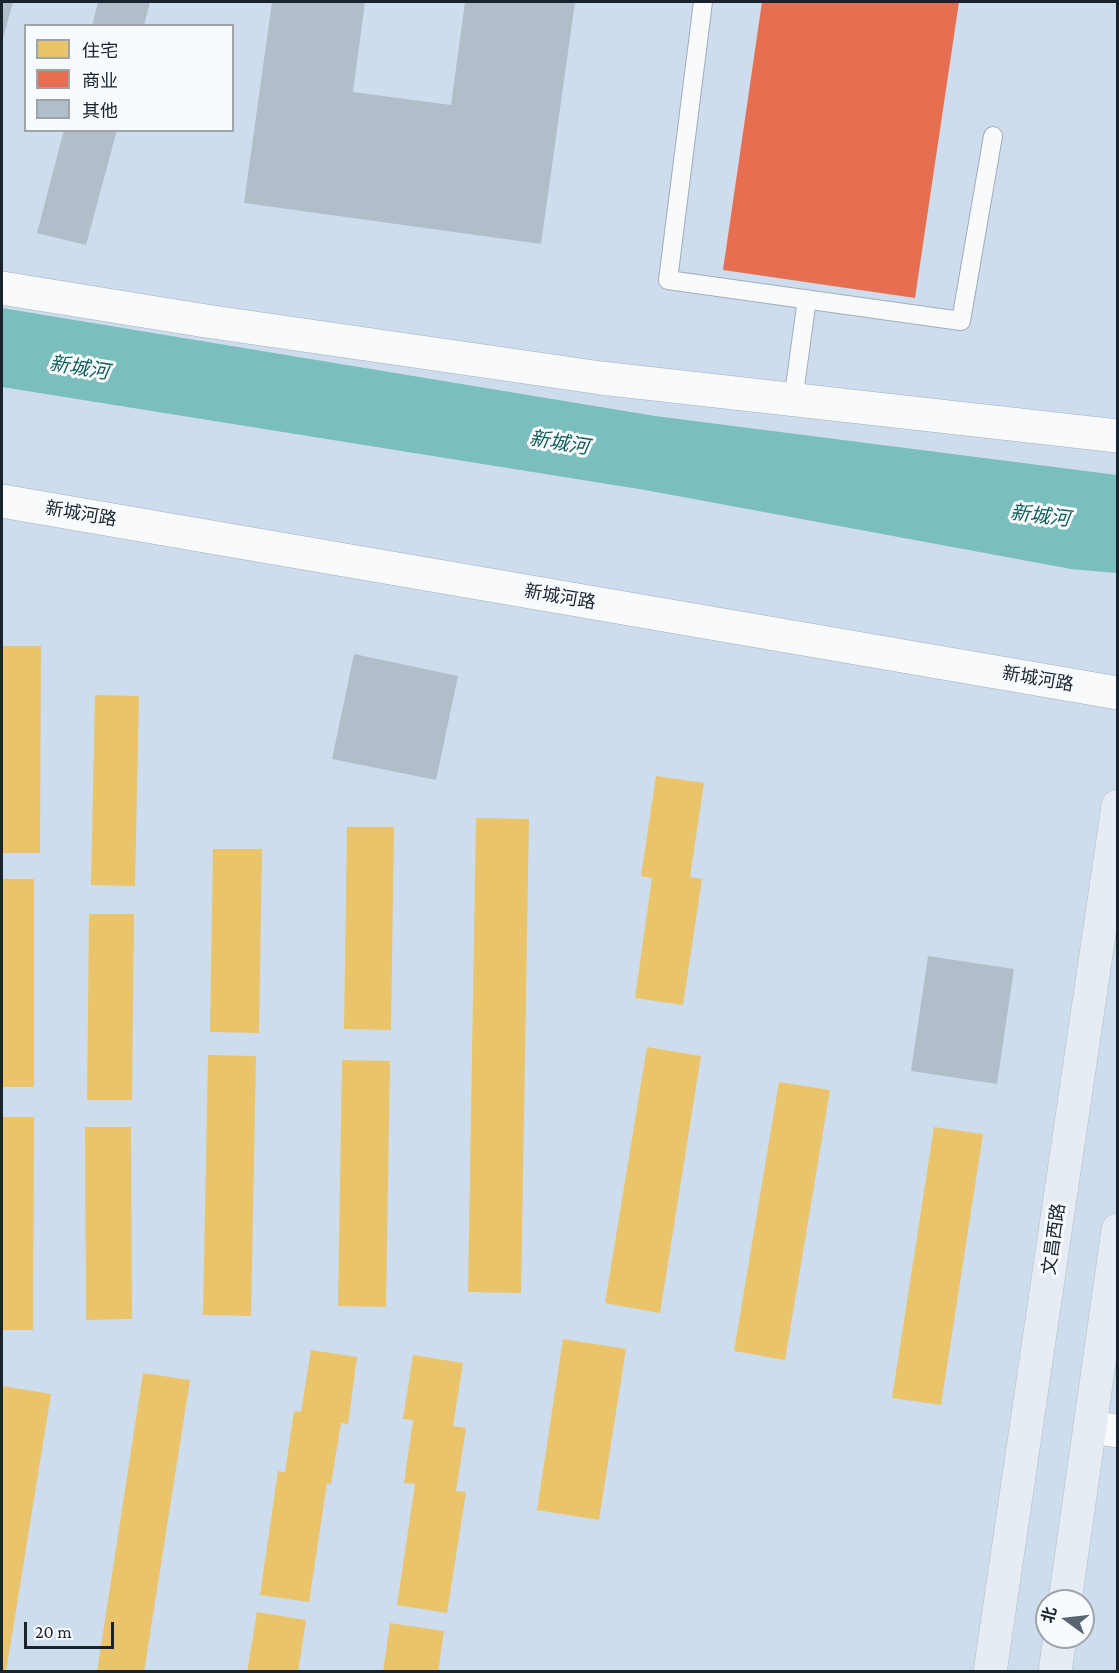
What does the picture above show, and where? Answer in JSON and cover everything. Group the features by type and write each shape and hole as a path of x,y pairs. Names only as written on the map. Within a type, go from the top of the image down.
{"main road":[{"name":"文昌西路","path":"990,1671 1118,806"},
{"path":"1068,1589 1103,1429 1118,1230"},
{"path":"1055,1671 1058,1649"}],"street":[{"path":"2,288 206,321 601,378 1118,436"},
{"name":"新城河路","path":"2,501 1118,693"}],"lane":[{"path":"703,2 668,280 961,321 993,136"},
{"path":"793,401 807,299"}],"water":[{"name":"新城河","path":"2,308 655,416 1117,475 1117,573 1071,569 645,490 2,387"}],"building: 住宅":[{"path":"2,646 41,646 40,853 2,853"},
{"path":"95,695 139,696 135,886 91,885"},
{"path":"656,776 704,783 690,877 702,879 683,1005 635,998 652,878 641,876"},
{"path":"476,818 529,819 521,1293 468,1292"},
{"path":"347,827 394,827 391,1030 344,1029"},
{"path":"213,849 262,849 259,1033 210,1032"},
{"path":"2,879 34,879 34,1087 2,1087"},
{"path":"89,914 134,914 132,1100 87,1100"},
{"path":"647,1047 701,1056 660,1313 605,1303"},
{"path":"208,1055 256,1056 251,1316 203,1315"},
{"path":"342,1060 390,1061 386,1307 338,1306"},
{"path":"779,1082 830,1090 785,1360 734,1351"},
{"path":"2,1117 34,1117 33,1330 2,1330"},
{"path":"85,1127 131,1127 132,1319 86,1320"},
{"path":"934,1127 983,1134 941,1405 892,1398"},
{"path":"563,1339 626,1349 599,1520 537,1510"},
{"path":"311,1350 357,1357 348,1424 341,1423 331,1484 327,1483 309,1602 260,1595 278,1471 285,1472 294,1411 301,1412"},
{"path":"413,1355 463,1363 453,1426 466,1428 456,1491 466,1492 447,1613 397,1605 415,1484 404,1483 413,1420 403,1419"},
{"path":"143,1373 190,1380 144,1672 97,1672"},
{"path":"2,1386 51,1394 6,1672 2,1672"},
{"path":"257,1612 306,1620 298,1672 247,1672"},
{"path":"390,1623 444,1631 438,1672 383,1672"}],"building: 商业":[{"path":"762,2 959,2 915,298 723,270"}],"building: 其他":[{"path":"2,2 13,2 2,42"},
{"path":"98,2 150,2 144,24 92,24"},
{"path":"272,2 365,2 353,92 451,105 465,2 575,2 541,244 244,203"},
{"path":"63,132 116,132 86,245 37,233"},
{"path":"354,654 458,676 436,780 332,759"},
{"path":"928,956 1014,969 997,1084 911,1071"}]}
